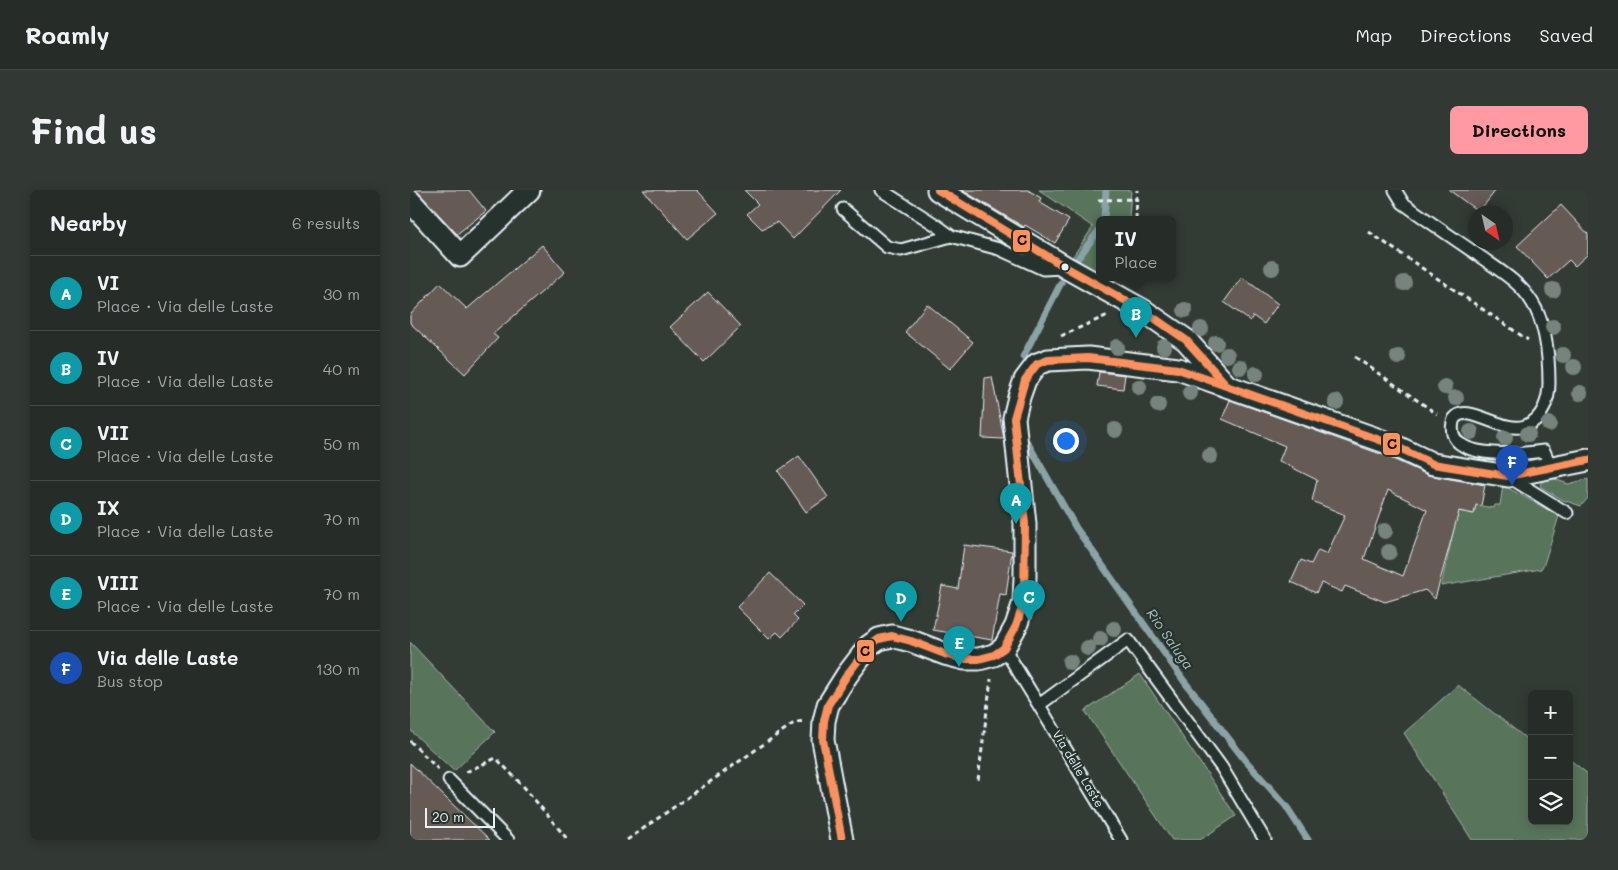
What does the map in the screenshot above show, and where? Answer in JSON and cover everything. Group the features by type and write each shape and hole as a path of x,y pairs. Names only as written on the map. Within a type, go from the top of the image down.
{"street":[{"path":"410,200 460,256 530,190"},
{"path":"938,190 1067,268 1133,305 1186,340 1226,385"},
{"path":"842,840 823,740 824,721 828,705 847,675 869,646 879,639 892,636 945,654 965,659 979,659 994,655 1004,648 1016,626 1024,602 1025,524 1014,418 1025,380 1037,364 1048,360 1088,358 1178,369 1391,444 1433,464 1508,476 1588,460"}],"lane":[{"path":"881,190 936,224 951,236 999,249 1043,268 1067,268"},
{"path":"1395,190 1403,203 1515,282 1532,303 1540,320 1547,353 1549,391 1542,413 1527,426 1514,428 1505,427 1468,412 1455,418 1452,424 1455,438 1463,447 1500,454 1544,451 1551,467"},
{"path":"843,209 887,247 901,250 951,236"},
{"path":"1508,476 1568,513"},
{"path":"1037,701 1128,640 1222,768 1265,840"},
{"name":"Via delle Laste","path":"1004,648 1122,840"},
{"path":"449,780 508,840"}],"path":[{"path":"1136,216 1137,190"},
{"path":"1098,200 1136,199"},
{"path":"1369,232 1547,353"},
{"path":"1056,338 1133,305"},
{"path":"1355,357 1452,424"},
{"path":"978,780 990,685"},
{"path":"627,840 794,723 800,721 824,721"},
{"path":"410,741 449,780 496,758 524,787 568,840"}],"green space":[{"path":"1039,190 1131,190 1129,216 1096,216 1096,274 1071,259 1093,227"},
{"path":"1549,478 1568,484 1588,479 1588,498 1581,506 1563,500 1541,487 1542,481"},
{"path":"1503,485 1559,516 1541,569 1441,586 1458,511 1473,514 1476,505 1494,508 1495,505 1500,505"},
{"path":"410,642 495,732 454,771 410,730"},
{"path":"1140,674 1236,816 1200,840 1172,840 1085,711"},
{"path":"1458,685 1528,740 1528,825 1573,825 1573,762 1588,774 1588,840 1472,840 1404,733"}],"building":[{"path":"415,190 469,190 486,211 457,234"},
{"path":"643,190 697,190 718,213 687,239"},
{"path":"744,190 841,190 793,239 777,222 762,229 747,214 758,204"},
{"path":"962,190 1028,190 1041,198 1039,202 1069,220 1055,243"},
{"path":"1449,190 1496,190 1484,205 1469,205"},
{"path":"1561,205 1588,234 1588,254 1575,266 1569,260 1548,279 1517,246"},
{"path":"542,245 565,272 493,334 498,338 465,374 410,323 410,315 440,283 467,309"},
{"path":"1242,277 1278,304 1264,324 1253,316 1250,321 1224,302"},
{"path":"708,292 741,326 704,362 670,327"},
{"path":"927,304 973,342 950,369 905,332"},
{"path":"1099,372 1125,375 1123,389 1097,386"},
{"path":"992,377 1004,439 982,438 985,378"},
{"path":"1230,400 1386,456 1428,475 1485,485 1481,506 1476,505 1474,514 1459,511 1435,599 1425,590 1385,602 1345,586 1342,592 1321,583 1316,593 1291,582 1301,560 1311,564 1318,550 1327,554 1345,515 1312,501 1317,480 1279,461 1285,446 1222,419","holes":["1388,490 1427,510 1403,576 1364,559"]},
{"path":"799,456 828,497 806,512 778,471"},
{"path":"964,545 1012,551 1006,595 1000,594 992,640 933,630 942,586 958,589"},
{"path":"770,573 803,605 793,615 798,620 782,637 777,632 769,639 737,607"},
{"path":"410,763 447,799 490,840 410,840"}],"waterway":[{"name":"Rio Saluga","path":"1104,216 1106,190"},
{"name":"Rio Saluga","path":"1078,258 1096,234"},
{"name":"Rio Saluga","path":"1023,357 1061,283"},
{"name":"Rio Saluga","path":"1027,442 1076,528 1184,681 1245,760 1286,806 1308,840"}],"transit line":[{"name":"C","path":"938,190 1067,268 1144,311 1186,340 1223,381"},
{"name":"C","path":"842,840 823,740 824,721 828,705 847,675 869,646 879,639 892,636 945,654 965,659 979,659 994,655 1004,648 1016,626 1024,602 1025,524 1014,418 1025,380 1037,364 1048,360 1088,358 1178,369 1391,444 1433,464 1508,476 1588,460"}],"place":[{"name":"IV","path":"1136,338"},
{"name":"Via delle Laste","path":"1512,486"},
{"name":"VI","path":"1016,524"},
{"name":"VII","path":"1029,621"},
{"name":"IX","path":"901,622"},
{"name":"VIII","path":"959,667"}]}
